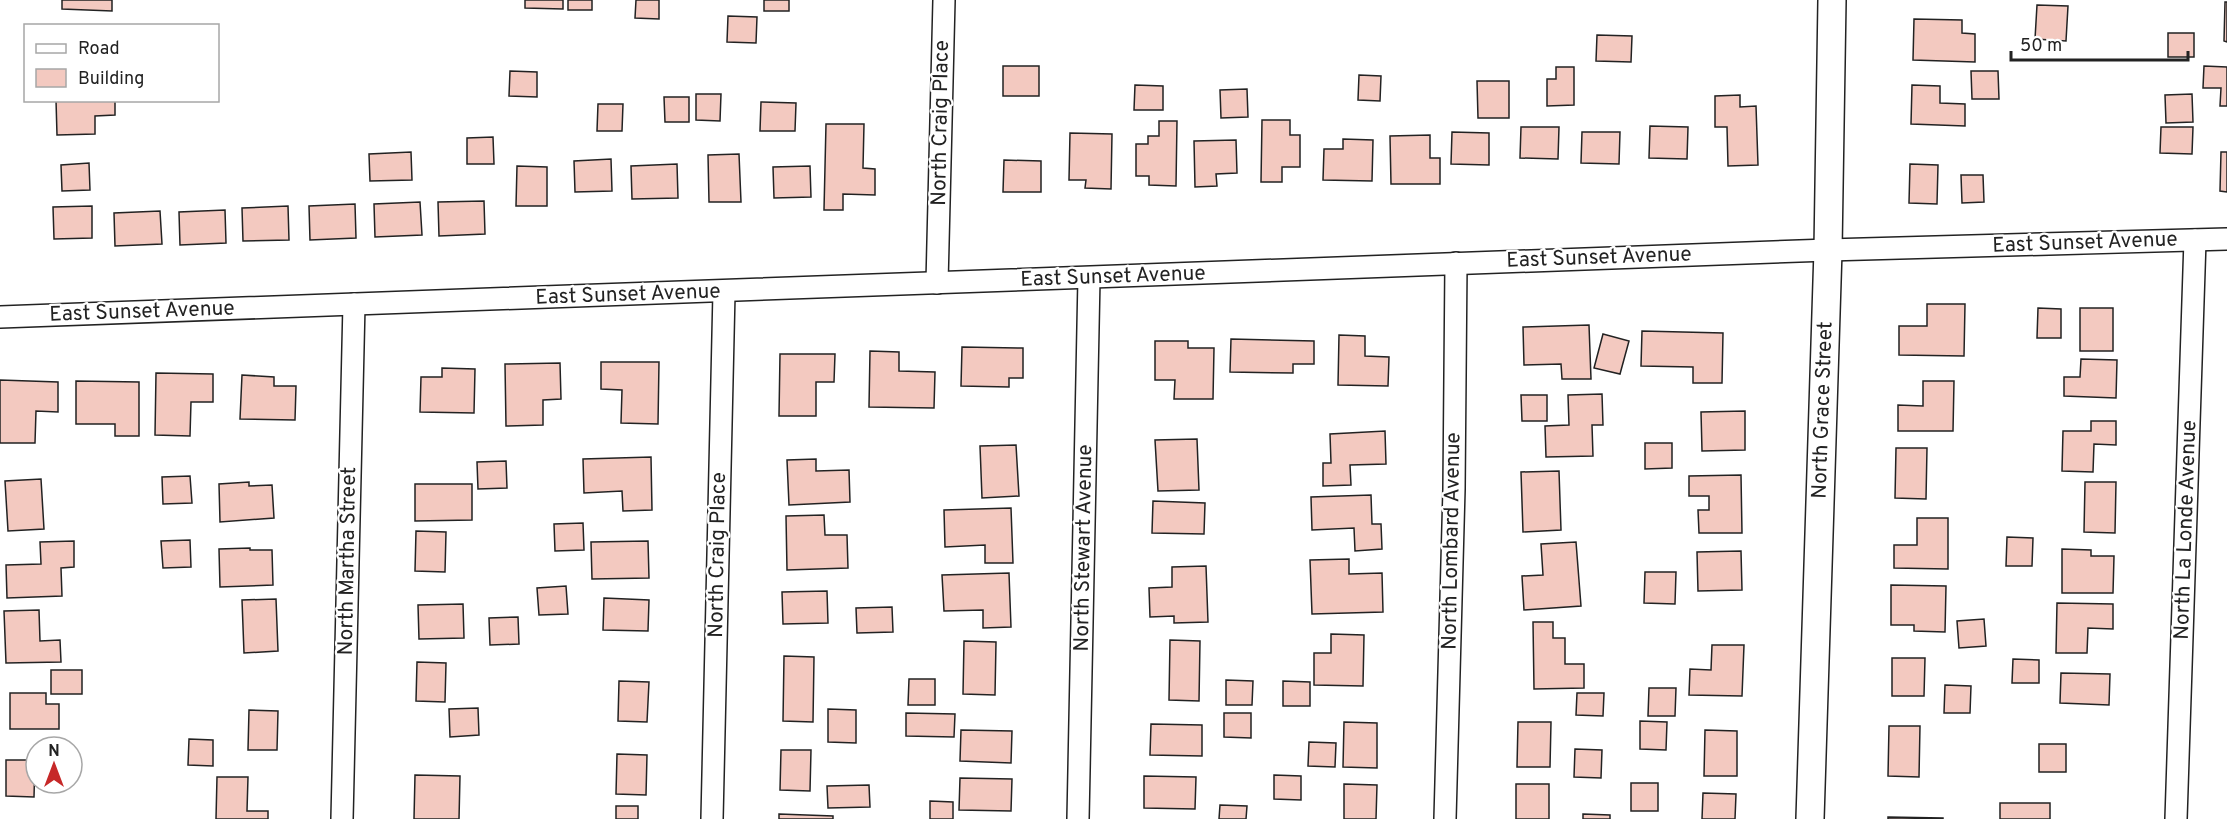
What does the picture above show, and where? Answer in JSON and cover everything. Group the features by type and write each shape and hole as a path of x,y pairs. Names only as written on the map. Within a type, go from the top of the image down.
{"street":[{"name":"North Craig Place","path":"937,283 944,0"},
{"name":"North Grace Street","path":"1810,819 1828,250 1832,0"},
{"name":"East Sunset Avenue","path":"0,317 724,292 1456,263 2227,239"},
{"name":"North La Londe Avenue","path":"2176,819 2196,240"},
{"name":"North Lombard Avenue","path":"1445,819 1454,489 1456,263"},
{"name":"North Stewart Avenue","path":"1078,819 1089,278"},
{"name":"North Craig Place","path":"712,819 724,292"},
{"name":"North Martha Street","path":"342,819 354,304"}],"building":[{"path":"62,0 112,0 112,11 62,9"},
{"path":"525,0 563,0 563,9 525,8"},
{"path":"568,0 592,0 592,10 568,10"},
{"path":"636,0 659,0 659,19 635,18"},
{"path":"764,0 789,0 789,11 764,11"},
{"path":"2225,2 2227,2 2227,42 2224,41"},
{"path":"2037,5 2068,6 2066,41 2035,39"},
{"path":"728,16 757,17 756,43 727,42"},
{"path":"1914,19 1962,20 1962,33 1975,34 1975,62 1913,60"},
{"path":"2168,33 2194,33 2194,57 2168,57"},
{"path":"1597,35 1632,36 1631,62 1596,61"},
{"path":"1003,66 1039,66 1039,96 1003,96"},
{"path":"2204,66 2227,67 2227,106 2220,106 2221,88 2203,88"},
{"path":"1556,67 1574,67 1574,105 1547,106 1547,79 1556,79"},
{"path":"510,71 537,72 537,97 509,96"},
{"path":"1971,71 1998,71 1999,99 1972,99"},
{"path":"1359,75 1381,76 1380,101 1358,100"},
{"path":"1477,81 1509,81 1509,118 1478,118"},
{"path":"1135,85 1163,86 1163,110 1134,110"},
{"path":"1912,85 1940,86 1940,103 1965,104 1965,126 1911,124"},
{"path":"1247,89 1248,117 1221,118 1220,90"},
{"path":"696,94 721,94 720,121 696,120"},
{"path":"2192,94 2193,122 2166,123 2165,95"},
{"path":"1740,95 1740,107 1756,106 1758,165 1728,166 1727,127 1715,127 1715,96"},
{"path":"664,97 689,97 689,122 665,122"},
{"path":"56,102 115,102 115,115 95,116 95,134 57,135"},
{"path":"761,102 796,103 795,131 760,131"},
{"path":"598,104 623,104 622,131 597,131"},
{"path":"1262,120 1290,120 1290,135 1300,135 1300,167 1282,167 1282,182 1261,182"},
{"path":"1159,121 1177,121 1176,186 1149,185 1149,176 1136,176 1136,144 1148,144 1148,136 1159,136"},
{"path":"826,124 864,124 863,168 875,169 875,195 843,194 843,210 824,210"},
{"path":"1650,126 1688,127 1687,159 1649,158"},
{"path":"1521,127 1559,127 1558,159 1520,158"},
{"path":"2161,127 2193,127 2192,154 2160,153"},
{"path":"1452,132 1489,133 1489,165 1451,164"},
{"path":"1582,132 1620,132 1619,164 1581,163"},
{"path":"1070,133 1112,134 1111,189 1085,188 1086,180 1069,180"},
{"path":"1430,135 1430,158 1440,158 1440,184 1391,184 1390,136"},
{"path":"493,137 494,164 467,164 467,138"},
{"path":"1343,139 1373,140 1372,181 1323,180 1324,149 1343,149"},
{"path":"1236,140 1237,173 1216,174 1217,186 1195,187 1194,141"},
{"path":"411,152 412,180 370,181 369,154"},
{"path":"2221,152 2227,152 2227,192 2220,191"},
{"path":"739,154 741,202 709,202 708,155"},
{"path":"611,159 612,191 575,192 574,161"},
{"path":"1004,160 1041,161 1041,192 1003,192"},
{"path":"89,163 90,190 62,191 61,165"},
{"path":"677,164 678,198 632,199 631,166"},
{"path":"1910,164 1938,165 1937,204 1909,203"},
{"path":"517,166 547,167 547,206 516,206"},
{"path":"810,166 811,197 774,198 773,167"},
{"path":"1961,175 1983,175 1984,202 1962,203"},
{"path":"484,201 485,234 439,236 438,202"},
{"path":"420,202 422,235 375,237 374,204"},
{"path":"355,204 356,238 310,240 309,206"},
{"path":"92,206 92,238 54,239 53,207"},
{"path":"288,206 289,240 243,241 242,208"},
{"path":"225,210 226,243 180,245 179,212"},
{"path":"160,211 162,244 115,246 114,213"},
{"path":"1927,304 1965,304 1964,356 1899,355 1899,326 1927,326"},
{"path":"2038,308 2061,309 2061,338 2037,338"},
{"path":"2080,308 2113,308 2113,351 2080,351"},
{"path":"1589,325 1591,379 1562,379 1561,364 1524,365 1523,327"},
{"path":"1642,331 1723,333 1722,383 1693,383 1693,367 1641,366"},
{"path":"1603,334 1629,341 1620,374 1594,368"},
{"path":"1339,335 1365,336 1365,356 1389,357 1388,386 1338,385"},
{"path":"1231,339 1314,341 1314,364 1293,364 1293,373 1230,372"},
{"path":"1155,341 1188,341 1188,348 1214,348 1213,399 1174,399 1175,380 1155,380"},
{"path":"962,347 1023,348 1023,378 1009,378 1009,387 961,386"},
{"path":"870,351 899,352 899,371 935,372 934,408 869,407"},
{"path":"780,354 835,354 834,382 816,382 816,416 779,416"},
{"path":"2081,359 2117,360 2116,398 2064,396 2064,377 2080,377"},
{"path":"601,362 659,362 658,424 621,423 622,390 601,389"},
{"path":"560,363 561,399 543,400 543,425 506,426 505,364"},
{"path":"442,368 475,369 474,413 420,412 421,377 442,377"},
{"path":"156,373 213,374 213,402 191,402 190,436 155,435"},
{"path":"242,375 274,377 274,386 296,386 295,420 240,419"},
{"path":"0,380 58,382 58,412 36,411 35,443 0,443"},
{"path":"76,381 139,382 139,436 115,436 115,424 76,424"},
{"path":"1923,381 1954,381 1953,431 1898,431 1898,405 1923,406"},
{"path":"1602,394 1603,425 1592,425 1593,456 1546,457 1545,426 1569,425 1568,395"},
{"path":"1521,395 1547,395 1547,421 1522,421"},
{"path":"1745,411 1745,450 1702,451 1701,412"},
{"path":"2091,421 2116,421 2116,445 2094,444 2093,472 2062,471 2063,431 2091,431"},
{"path":"1385,431 1386,464 1350,465 1351,485 1323,486 1323,463 1331,463 1330,434"},
{"path":"1197,439 1199,490 1158,491 1155,440"},
{"path":"1645,443 1672,443 1672,468 1645,469"},
{"path":"1016,445 1019,496 982,498 980,446"},
{"path":"1896,448 1927,448 1926,499 1895,498"},
{"path":"651,457 652,510 623,511 622,491 584,493 583,459"},
{"path":"816,459 816,471 849,470 850,502 789,505 787,460"},
{"path":"506,461 507,488 478,489 477,462"},
{"path":"1559,471 1561,530 1523,532 1521,472"},
{"path":"1741,475 1742,533 1699,533 1698,510 1709,510 1709,496 1689,496 1689,476"},
{"path":"190,476 192,503 163,504 162,477"},
{"path":"41,479 44,529 8,531 5,481"},
{"path":"249,482 249,486 272,485 274,518 220,522 219,484"},
{"path":"2085,482 2116,482 2115,533 2084,532"},
{"path":"415,484 472,484 472,520 415,521"},
{"path":"1371,495 1372,524 1381,524 1382,549 1355,551 1354,528 1312,530 1311,497"},
{"path":"1153,501 1205,503 1204,534 1152,533"},
{"path":"1011,508 1013,563 985,563 985,545 945,547 944,510"},
{"path":"824,515 825,535 847,535 848,568 787,570 786,516"},
{"path":"1917,518 1948,518 1948,569 1894,568 1894,545 1917,545"},
{"path":"583,523 584,550 555,551 554,524"},
{"path":"416,531 446,532 445,572 415,571"},
{"path":"2007,537 2033,538 2032,566 2006,566"},
{"path":"190,540 191,567 163,568 161,541"},
{"path":"74,541 74,567 61,568 62,596 7,598 6,565 41,564 40,542"},
{"path":"648,541 649,578 592,579 591,542"},
{"path":"1576,542 1581,606 1524,610 1522,576 1543,575 1541,544"},
{"path":"250,548 250,550 272,550 273,585 220,587 219,549"},
{"path":"2062,549 2091,550 2091,556 2114,556 2113,593 2062,593"},
{"path":"1741,551 1742,590 1698,591 1697,552"},
{"path":"1349,559 1349,574 1382,573 1383,612 1312,614 1310,560"},
{"path":"1206,566 1208,622 1174,623 1174,616 1150,617 1149,588 1172,587 1172,567"},
{"path":"1645,572 1676,572 1675,604 1644,603"},
{"path":"1009,573 1011,627 983,628 983,610 944,611 942,575"},
{"path":"1891,585 1946,586 1945,632 1914,631 1914,625 1891,625"},
{"path":"566,586 568,614 539,615 537,588"},
{"path":"827,591 828,623 783,624 782,592"},
{"path":"604,598 649,600 648,631 603,630"},
{"path":"276,599 278,651 244,653 242,600"},
{"path":"2057,603 2113,604 2113,629 2088,628 2087,653 2056,653"},
{"path":"463,604 464,638 419,639 418,605"},
{"path":"892,607 893,632 857,633 856,608"},
{"path":"39,610 40,641 60,640 61,662 6,663 4,611"},
{"path":"518,617 519,644 490,645 489,618"},
{"path":"1984,619 1986,646 1959,648 1957,621"},
{"path":"1533,622 1553,622 1553,638 1565,638 1565,664 1584,664 1584,688 1534,689"},
{"path":"1331,634 1364,635 1363,686 1314,685 1314,653 1331,653"},
{"path":"1170,640 1200,641 1199,701 1169,700"},
{"path":"964,641 996,642 995,695 963,694"},
{"path":"1712,645 1744,645 1742,696 1689,695 1690,669 1711,670"},
{"path":"784,656 814,657 813,722 783,721"},
{"path":"1892,658 1925,658 1924,696 1892,696"},
{"path":"2013,659 2039,660 2039,683 2012,683"},
{"path":"417,662 446,663 445,702 416,701"},
{"path":"51,670 82,670 82,694 51,694"},
{"path":"2061,673 2110,674 2109,705 2060,703"},
{"path":"909,679 935,679 935,705 908,705"},
{"path":"1226,680 1253,681 1252,705 1226,705"},
{"path":"619,681 649,682 647,722 618,721"},
{"path":"1283,681 1310,682 1310,706 1283,706"},
{"path":"1945,685 1971,686 1970,713 1944,713"},
{"path":"1649,688 1676,688 1675,716 1648,716"},
{"path":"10,693 46,693 46,704 59,704 59,729 10,729"},
{"path":"1577,693 1604,693 1603,716 1576,715"},
{"path":"478,708 479,735 450,737 449,709"},
{"path":"828,709 856,710 856,743 828,742"},
{"path":"249,710 278,711 277,750 248,750"},
{"path":"906,713 955,714 954,737 906,736"},
{"path":"1224,713 1251,713 1251,738 1224,737"},
{"path":"1640,721 1667,722 1666,750 1640,749"},
{"path":"1344,722 1377,723 1377,768 1343,767"},
{"path":"1518,722 1551,722 1550,767 1517,767"},
{"path":"1151,724 1202,725 1202,756 1150,755"},
{"path":"1889,726 1920,726 1919,777 1888,776"},
{"path":"961,730 1012,731 1011,763 960,761"},
{"path":"1705,730 1737,731 1737,776 1704,776"},
{"path":"189,739 213,740 213,766 188,765"},
{"path":"1309,742 1336,743 1335,767 1308,766"},
{"path":"2039,744 2066,744 2066,772 2039,772"},
{"path":"1575,749 1602,750 1601,778 1574,777"},
{"path":"781,750 811,750 810,791 780,790"},
{"path":"617,754 647,755 646,795 616,794"},
{"path":"6,760 24,760 24,795 34,795 34,797 6,796"},
{"path":"415,775 460,776 459,819 414,819"},
{"path":"1274,775 1301,776 1301,800 1274,799"},
{"path":"1144,776 1196,777 1195,809 1144,808"},
{"path":"217,777 248,777 247,811 268,811 268,819 216,819"},
{"path":"960,778 1012,779 1011,811 959,810"},
{"path":"1631,783 1658,783 1658,811 1631,811"},
{"path":"1344,784 1377,785 1376,819 1344,819"},
{"path":"1516,784 1549,784 1549,819 1516,819"},
{"path":"869,785 870,807 828,808 827,786"},
{"path":"1703,793 1736,794 1735,819 1702,819"},
{"path":"930,801 953,802 953,819 930,819"},
{"path":"2000,803 2050,803 2050,819 2000,819"},
{"path":"1220,805 1247,806 1246,819 1219,819"},
{"path":"616,806 638,806 638,819 616,819"},
{"path":"779,814 833,816 833,819 779,819"},
{"path":"1583,814 1610,815 1610,819 1583,819"},
{"path":"1888,817 1943,818 1943,819 1888,819"}]}
